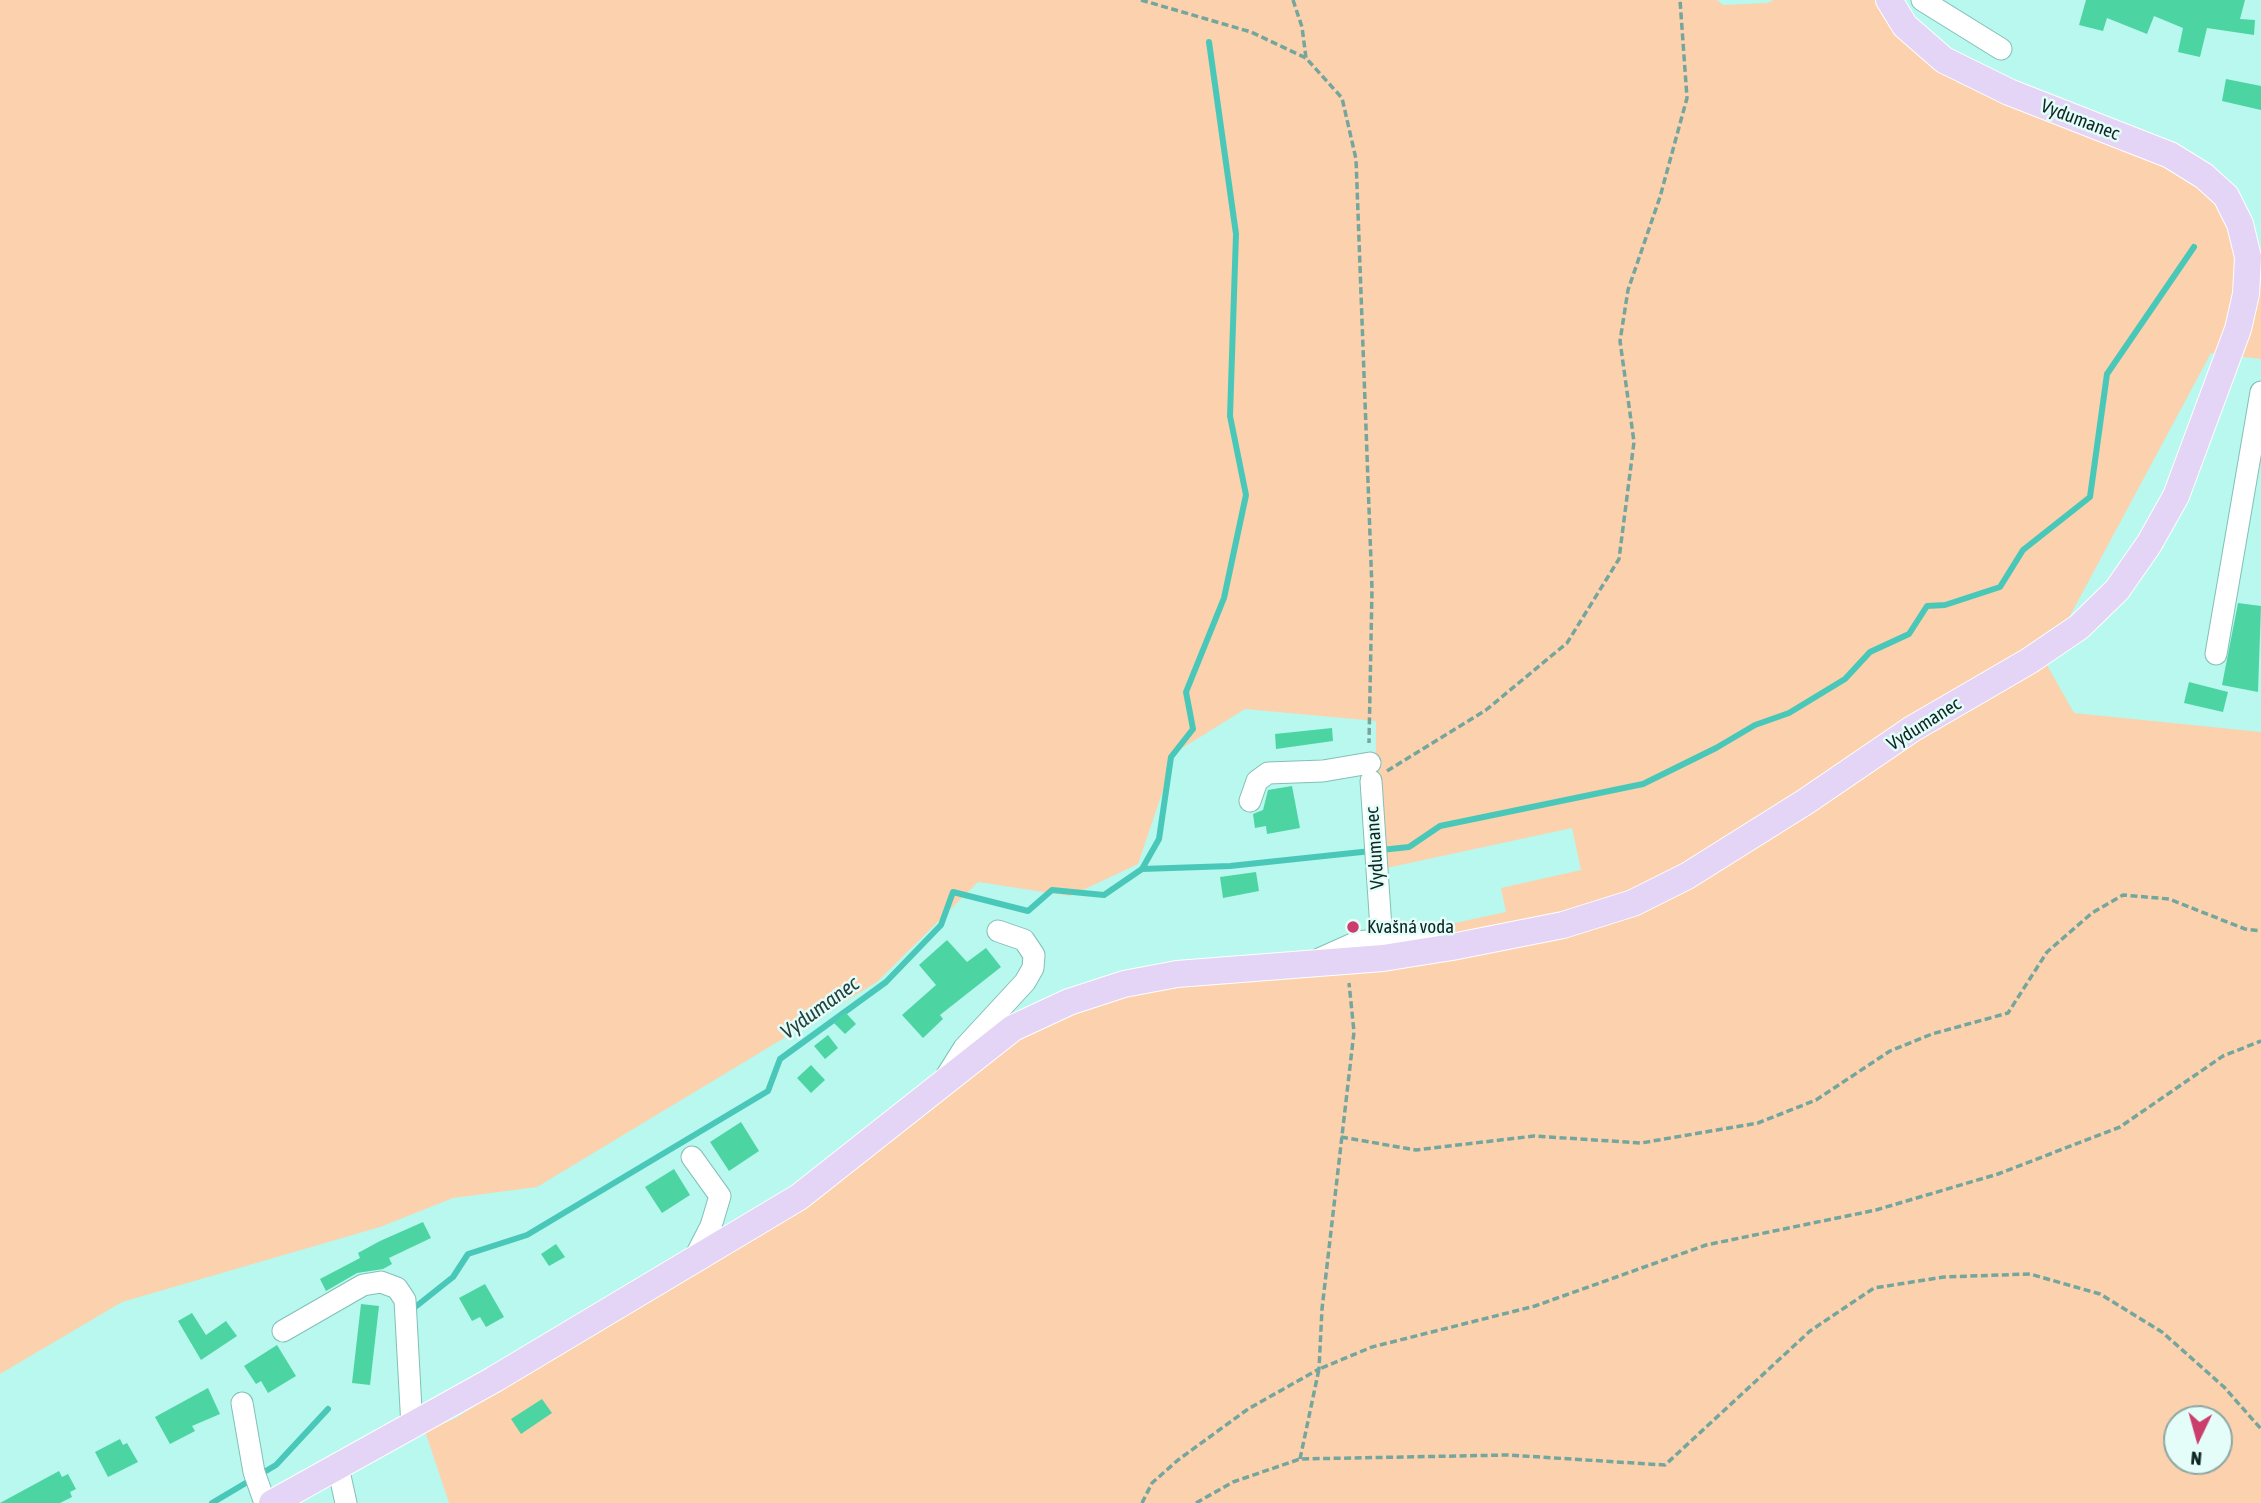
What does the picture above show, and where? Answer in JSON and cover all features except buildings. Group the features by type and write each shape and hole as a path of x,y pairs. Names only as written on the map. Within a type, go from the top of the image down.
{"main road":[{"name":"Vydumanec","path":"263,1492 338,1467 412,1427 799,1197 1013,1028 1069,1002 1124,984 1177,974 1346,961 1382,949 1452,947 1575,921 1633,903 1687,877 1912,729 2029,661 2079,627 2118,590 2149,544 2176,496 2238,329 2257,258 2231,205 2204,176 2170,155 2009,92 1944,60 1905,26 1889,0"}],"street":[{"path":"1922,0 2001,49"},
{"path":"2216,654 2261,393"},
{"path":"1250,801 1257,781 1268,773 1370,772"},
{"name":"Vydumanec","path":"1370,772 1382,949"},
{"name":"Vydumanec","path":"940,1086 964,1048 1025,982 1032,968 1034,955 1024,940 998,931"},
{"path":"1308,964 1357,942 1382,949"},
{"path":"692,1157 720,1196 711,1226 693,1261"},
{"path":"283,1331 363,1285 381,1282 397,1288 405,1300 412,1427"},
{"path":"242,1403 263,1492"},
{"path":"338,1467 346,1503"}],"path":[{"path":"1141,0 1251,32 1306,58 1342,98 1356,159 1372,589 1368,728 1370,772 1486,710 1567,643 1619,559 1634,442 1620,341 1628,290 1660,197 1687,98 1680,0"},
{"path":"1293,0 1302,27 1306,58"},
{"path":"1341,1137 1416,1150 1534,1136 1641,1143 1758,1123 1816,1100 1890,1051 1932,1034 2008,1013 2047,951 2092,913 2123,895 2169,899 2245,929 2261,931"},
{"path":"1300,1459 1320,1369 1322,1309 1336,1215 1341,1137 1354,1032 1346,961"},
{"path":"1142,1503 1152,1483 1178,1460 1248,1409 1320,1369 1372,1348 1535,1306 1706,1245 1876,1210 1998,1174 2120,1127 2223,1056 2261,1041"},
{"path":"1196,1503 1233,1482 1300,1459 1508,1455 1665,1465 1810,1331 1874,1288 1944,1277 2030,1274 2100,1294 2162,1332 2224,1387 2261,1429"}],"shaded area":[{"path":"0,0 1717,0 1723,5 1767,3 1774,0 1885,0 1932,52 2161,151 2235,222 2241,293 2261,285 2261,359 2211,353 2057,640 2039,651 2074,713 2261,732 2261,1503 449,1503 425,1431 456,1418 727,1244 1063,1003 1375,953 1376,721 1245,709 1176,752 1138,864 1070,896 978,882 877,982 537,1187 453,1198 380,1227 122,1302 0,1374","holes":["1572,828 1581,870 1501,888 1506,912 1390,937 1377,870"]}],"waterway":[{"name":"Vydumanec","path":"414,1308 453,1277 468,1254 527,1235 768,1091 780,1059 886,982 941,925 953,892 1028,911 1052,890 1104,895 1142,869 1159,839 1171,757 1193,729 1186,692 1224,598 1246,495 1230,416 1236,234 1209,42"},
{"path":"1142,869 1230,866 1409,847 1440,826 1643,784 1716,748 1755,725 1789,713 1845,679 1870,652 1909,634 1927,606 1945,605 2000,587 2023,550 2090,497 2107,374 2194,247"},
{"name":"Vydumanec","path":"212,1503 276,1465 328,1409"}],"place":[{"name":"Kvašná voda","path":"1353,927"}]}
